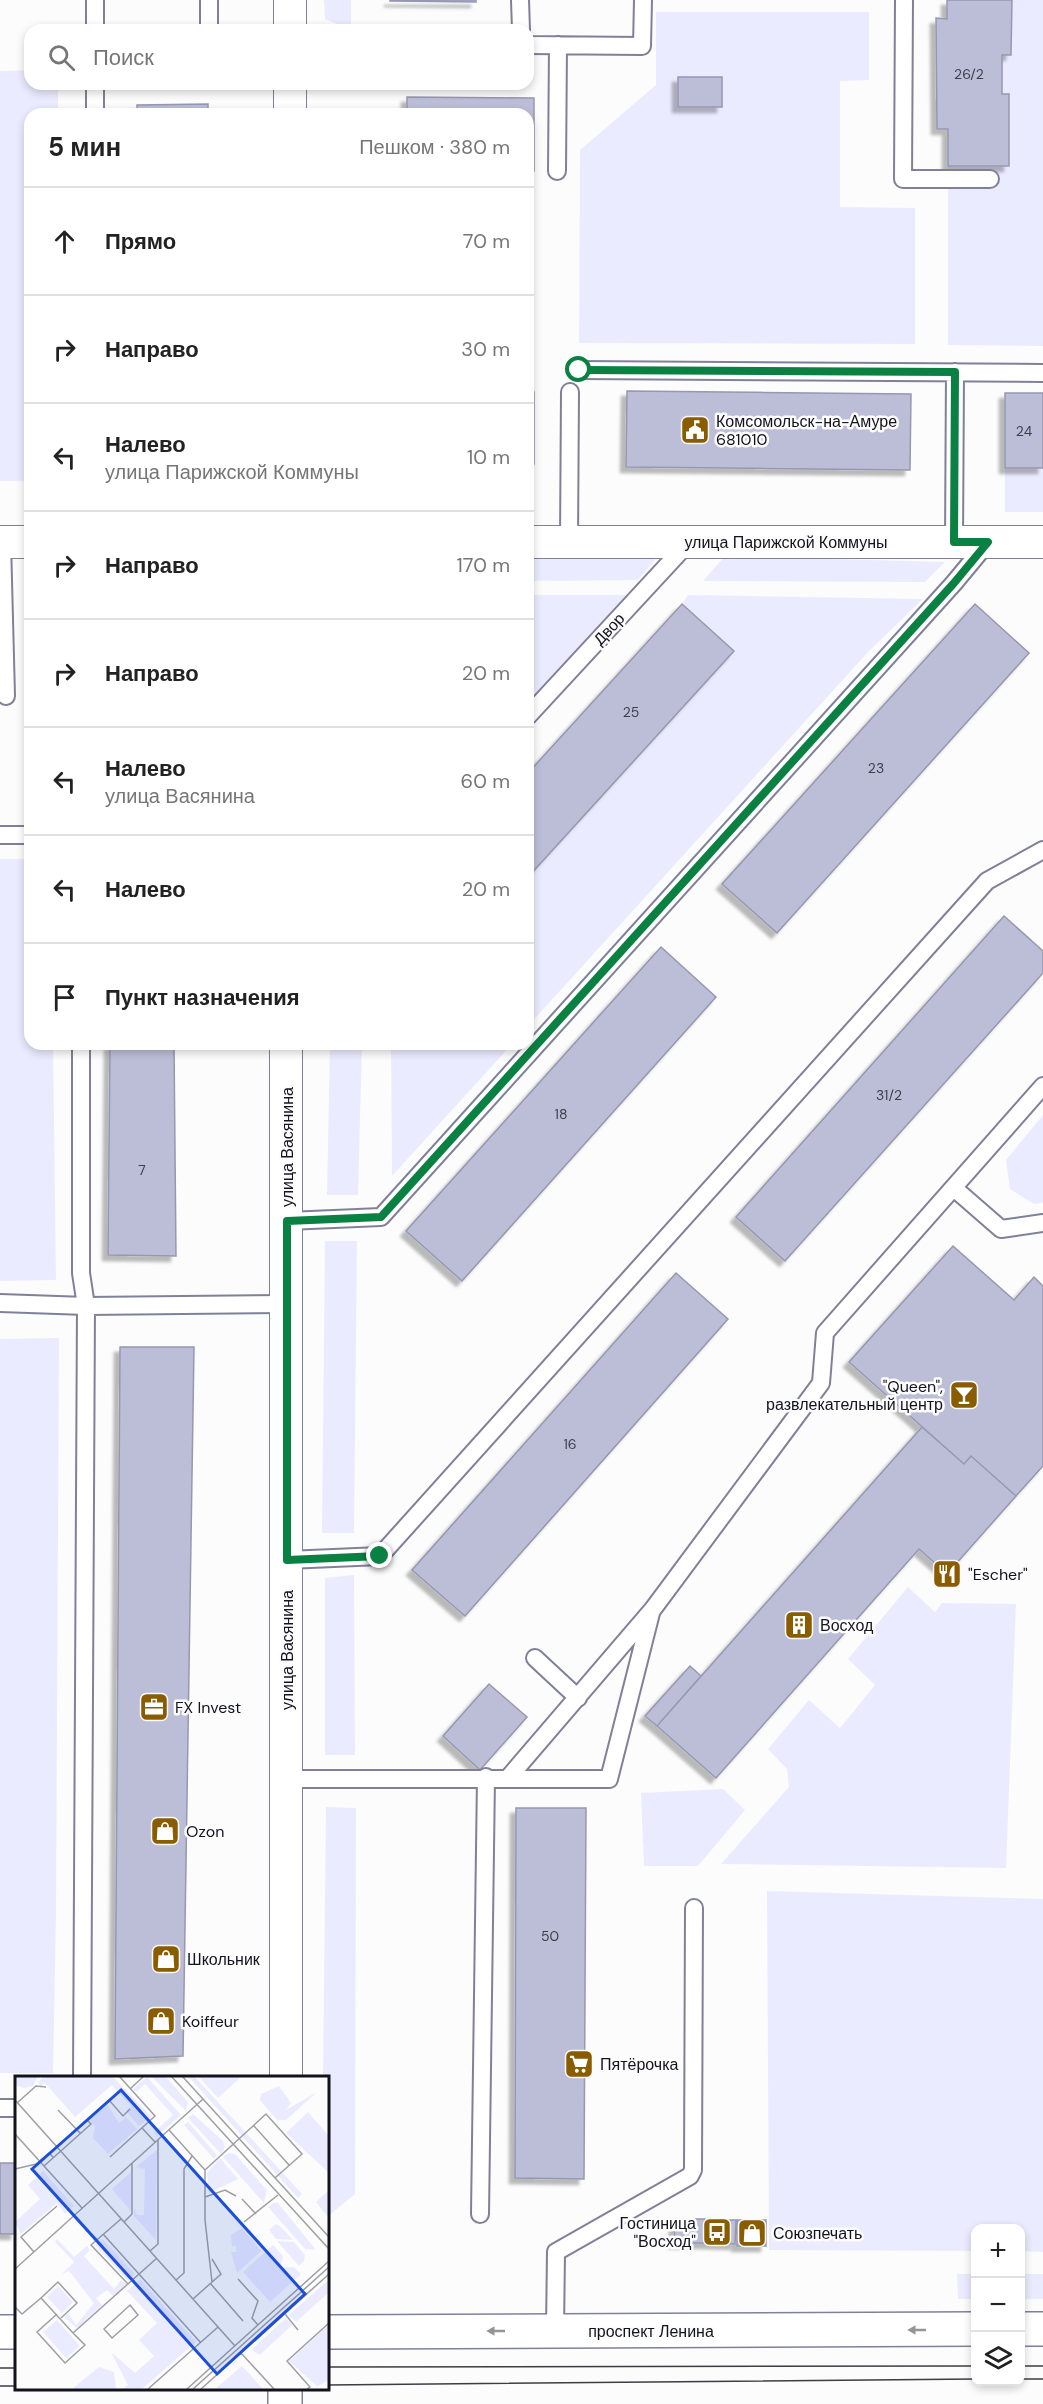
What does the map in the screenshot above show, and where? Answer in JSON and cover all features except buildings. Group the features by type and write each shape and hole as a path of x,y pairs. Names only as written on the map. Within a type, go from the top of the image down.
{"highway":[{"name":"проспект Ленина","path":"328,2332 971,2329"},
{"path":"1025,2329 1043,2329"}],"street":[{"path":"290,0 290,24"},
{"path":"290,90 290,108"},
{"name":"улица Парижской Коммуны","path":"534,542 1043,542"},
{"name":"улица Васянина","path":"286,1050 286,2076"}],"lane":[{"path":"95,0 95,24"},
{"path":"209,0 209,24"},
{"path":"520,0 521,24"},
{"path":"534,45 642,46 643,0"},
{"path":"904,0 903,179 990,179"},
{"path":"557,171 558,45"},
{"path":"95,90 95,108"},
{"path":"579,370 1043,373"},
{"path":"954,542 955,372"},
{"path":"569,542 570,392"},
{"path":"6,696 10,542"},
{"name":"Двор","path":"534,709 688,542"},
{"path":"534,1048 938,601 988,542"},
{"path":"0,835 24,835"},
{"path":"287,1560 380,1556 987,881 1043,850"},
{"path":"81,1050 81,1273 86,1306 82,2076"},
{"path":"287,1221 381,1217 532,1050"},
{"path":"509,1778 652,1609 821,1383 825,1333 955,1189 1043,1086"},
{"path":"955,1189 1001,1229 1043,1223"},
{"path":"0,1303 86,1306 287,1304"},
{"path":"287,1779 486,1777 609,1779 652,1609"},
{"path":"535,1658 578,1698"},
{"path":"480,2214 486,1777"},
{"path":"555,2331 556,2252 690,2176 693,2170 694,1908"}],"shaded area":[{"path":"324,0 351,0 351,24 337,24 325,19"},
{"path":"1012,0 1043,0 1043,346 948,345 948,166 1009,166 1009,94 1002,94 1002,55 1011,54"},
{"path":"656,12 869,12 869,80 840,81 840,207 915,208 915,344 579,343 580,150 656,85","holes":["678,77 722,77 722,107 678,107"]},
{"path":"24,70 24,90 58,90 58,108 24,108 24,481 0,481 0,71"},
{"path":"1005,468 1043,468 1043,512 1005,512"},
{"path":"660,554 638,580 534,581 534,555"},
{"path":"725,556 945,562 925,582 703,581"},
{"path":"534,595 626,595 534,695"},
{"path":"688,595 923,599 869,651 534,1019 534,870 734,651 682,604"},
{"path":"0,859 24,859 24,1050 53,1050 56,1280 0,1281"},
{"path":"330,1050 362,1050 358,1195 327,1195"},
{"path":"391,1050 507,1050 392,1176"},
{"path":"1043,1115 1043,1203 1034,1204 1010,1189 1006,1160"},
{"path":"325,1241 357,1241 354,1533 322,1533"},
{"path":"59,1338 53,2073 0,2073 0,1339"},
{"path":"354,1575 355,1755 325,1755 325,1578"},
{"path":"908,1587 935,1612 942,1603 1016,1604 1006,1868 721,1864 789,1787 787,1769 768,1749 809,1700 840,1728 875,1685 848,1659"},
{"path":"723,1789 745,1810 698,1866 644,1866 641,1793"},
{"path":"326,1807 356,1808 355,2194 328,2216 328,2076 323,2076"},
{"path":"767,1891 1043,1899 1043,2252 1025,2251 1025,2224 971,2224 971,2251 769,2250"},
{"path":"957,2274 971,2274 971,2299 958,2299"},
{"path":"1025,2274 1043,2274 1043,2299 1025,2299"}],"tram line":[{"path":"328,2367 971,2366"},
{"path":"1025,2366 1043,2366"},
{"path":"0,2368 15,2368"},
{"path":"328,2385 971,2379"},
{"path":"1025,2379 1043,2379"},
{"path":"0,2386 15,2386"}],"place":[{"name":"Комсомольск-на-Амуре 681010","path":"695,430"},
{"name":"\"Queen\", развлекательный центр","path":"964,1395"},
{"name":"\"Escher\"","path":"947,1574"},
{"name":"Восход","path":"799,1625"},
{"name":"FX Invest","path":"154,1707"},
{"name":"Ozon","path":"165,1831"},
{"name":"Школьник","path":"166,1959"},
{"name":"Koiffeur","path":"161,2021"},
{"name":"Пятёрочка","path":"579,2064"},
{"name":"Гостиница \"Восход\"","path":"717,2232"},
{"name":"Союзпечать","path":"752,2233"}],"route":[{"path":"380,1556 287,1560 287,1221 381,1217 954,583 988,542 954,542 955,372 579,370"}]}
